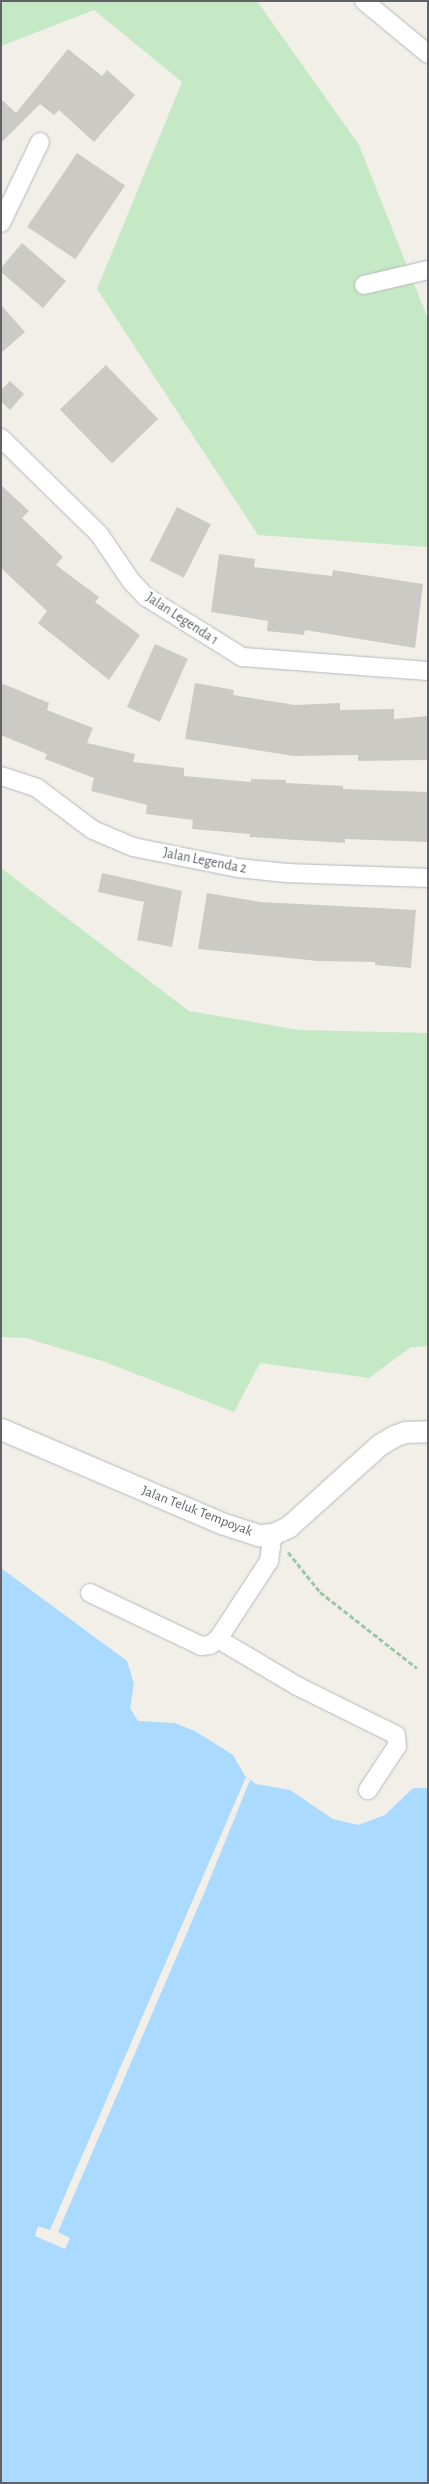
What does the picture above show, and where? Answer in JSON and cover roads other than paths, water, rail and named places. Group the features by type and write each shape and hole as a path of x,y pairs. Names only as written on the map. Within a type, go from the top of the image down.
{"street":[{"path":"364,1 428,54"},
{"path":"1,223 40,142"},
{"path":"364,285 428,270"},
{"name":"Jalan Legenda 1","path":"1,438 99,534 131,582 146,597 242,657 428,671"},
{"name":"Jalan Legenda 2","path":"1,776 37,788 93,830 133,847 238,868 287,873 428,878"},
{"name":"Jalan Teluk Tempoyak","path":"1,1429 242,1532 273,1534 288,1527 379,1445 405,1432 428,1431"},
{"path":"90,1593 201,1646 218,1639 269,1561 273,1534"},
{"path":"218,1639 297,1686 396,1734 397,1746 368,1790"}],"water":[{"path":"1,1568 127,1661 134,1684 130,1708 138,1721 175,1723 195,1731 233,1755 245,1776 256,1784 290,1790 333,1819 358,1825 385,1815 413,1788 428,1788 428,2483 1,2483"}]}
